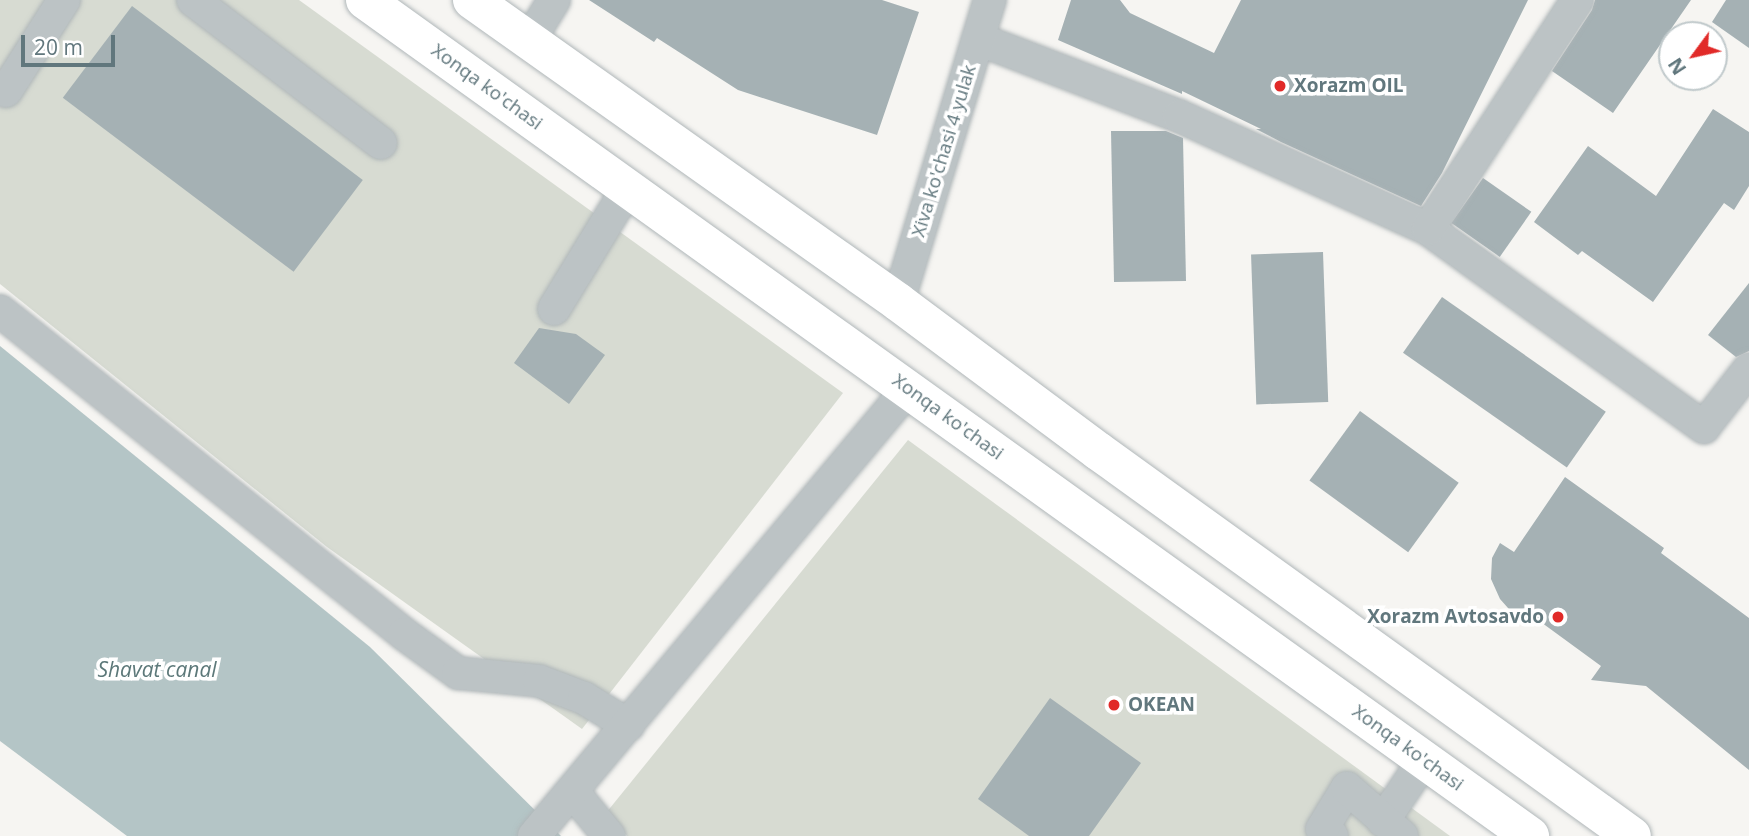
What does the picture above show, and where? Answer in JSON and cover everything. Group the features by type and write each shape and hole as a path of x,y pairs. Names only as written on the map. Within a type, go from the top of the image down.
{"main road":[{"name":"Xonqa ko'chasi","path":"365,0 1530,836"},
{"path":"472,0 898,302 1097,451 1632,836"}],"street":[{"path":"6,91 64,0"},
{"path":"193,0 381,143"},
{"path":"529,41 554,0"},
{"name":"Xiva ko'chasi 4 yulak","path":"898,302 990,0"},
{"path":"1429,229 1575,1"},
{"path":"978,39 1179,116 1429,229 1704,427 1749,369"},
{"path":"554,309 628,188"},
{"path":"0,311 404,634 458,673 539,681 584,698 628,725"},
{"path":"534,836 908,389"},
{"path":"1332,836 1322,829 1347,789 1392,828 1424,760"},
{"path":"573,792 609,836"}],"shaded area":[{"path":"0,0 299,0 843,393 582,729 327,547 0,284"},
{"path":"908,440 1450,836 627,836 606,813"}],"water":[{"name":"Shavat canal","path":"0,346 370,647 561,836 127,836 0,741"}],"building":[{"path":"589,0 882,0 919,12 877,135 738,90 657,38 654,42"},
{"path":"1071,0 1120,0 1130,13 1214,53 1241,0 1528,0 1442,173 1421,206 1281,142 1256,129 1261,129 1182,91 1182,94 1058,40"},
{"path":"1595,0 1691,0 1677,21 1658,21 1658,48 1613,113 1552,71 1592,10"},
{"path":"1726,0 1749,0 1749,48 1728,33 1728,21 1713,21"},
{"path":"132,6 363,180 294,272 63,98"},
{"path":"1713,109 1749,132 1749,186 1734,210 1724,203 1653,302 1582,251 1578,255 1534,222 1588,146 1656,196"},
{"path":"1111,131 1166,131 1183,138 1186,281 1114,282"},
{"path":"1483,178 1531,212 1500,257 1451,223"},
{"path":"1323,252 1328,402 1256,404 1251,255"},
{"path":"1749,283 1749,351 1736,357 1708,335"},
{"path":"1442,297 1606,412 1567,467 1403,353"},
{"path":"539,328 576,334 605,355 569,404 514,363"},
{"path":"1360,411 1459,483 1408,552 1309,481"},
{"path":"1565,477 1664,548 1661,553 1749,618 1749,770 1646,686 1591,680 1601,666 1523,609 1516,617 1500,599 1491,579 1492,558 1500,543 1514,552"},
{"path":"1050,698 1141,763 1089,836 1029,836 978,799"}],"place":[{"name":"Xorazm OIL","path":"1280,86"},
{"name":"Xorazm Avtosavdo","path":"1558,617"},
{"name":"OKEAN","path":"1114,705"}]}
